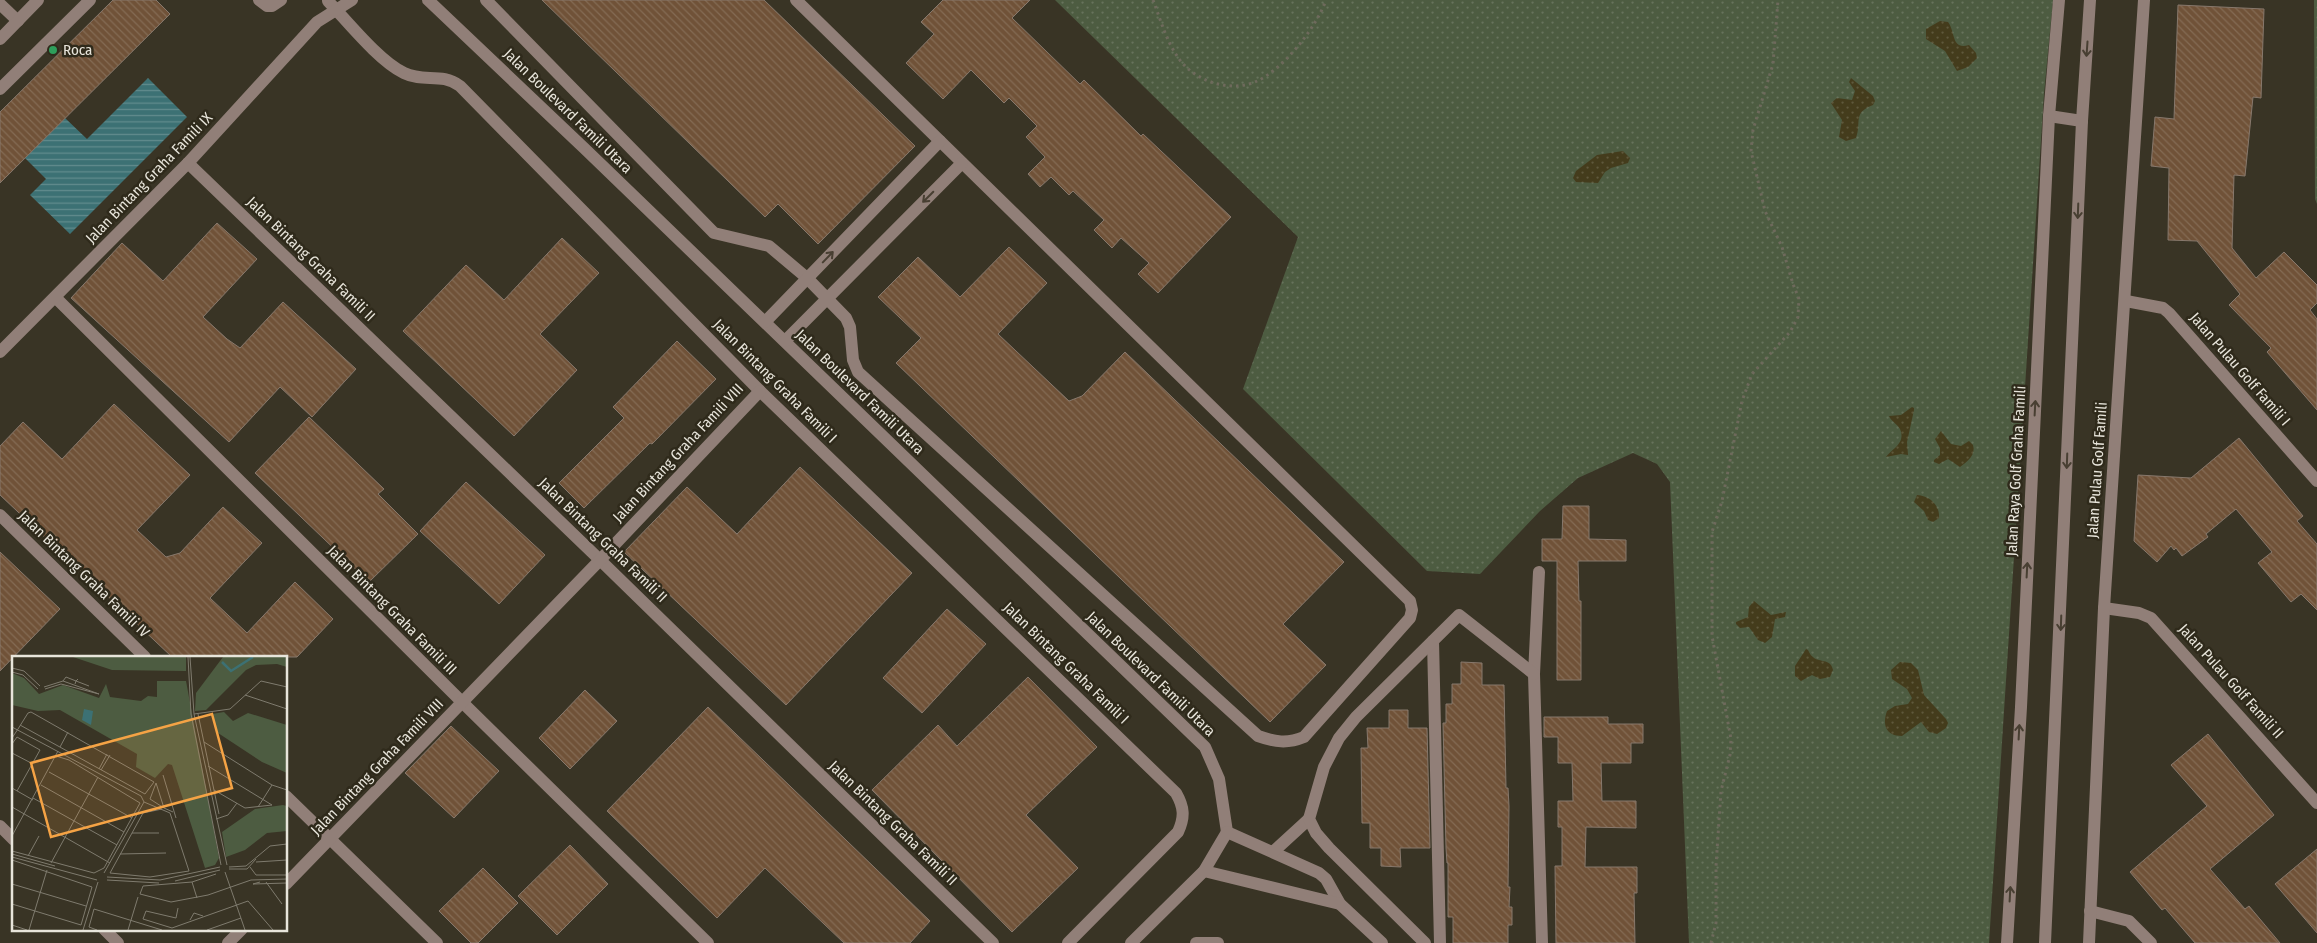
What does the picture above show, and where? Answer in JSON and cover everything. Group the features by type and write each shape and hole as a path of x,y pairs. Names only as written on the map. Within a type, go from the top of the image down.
{"street":[{"path":"0,39 38,0"},
{"path":"0,89 90,0"},
{"path":"259,0 267,6 272,6 281,0"},
{"name":"Jalan Bintang Graha Famili IX","path":"0,352 56,298 188,163 317,22 331,3 352,0"},
{"name":"Jalan Boulevard Famili Utara","path":"428,0 1205,747 1219,779 1227,832"},
{"path":"486,0 714,233 769,246 807,278 846,318 850,327 853,360 858,372 1258,736 1275,743 1293,742 1304,737 1410,618 1410,601 796,0"},
{"name":"Jalan Raya Golf Graha Famili","path":"2007,943 2049,116 2059,0"},
{"path":"2045,943 2082,121 2090,0"},
{"name":"Jalan Pulau Golf Famili","path":"2088,943 2104,608 2126,301 2144,0"},
{"name":"Jalan Bintang Graha Famili I","path":"331,3 388,63 404,73 417,78 451,79 460,86 760,391 1176,792 1184,813 1178,832 1068,943"},
{"path":"0,4 18,21"},
{"path":"2049,116 2082,121"},
{"path":"764,322 940,141"},
{"name":"Jalan Bintang Graha Famili II","path":"188,163 600,560 993,943"},
{"path":"784,341 962,163"},
{"name":"Jalan Bintang Graha Famili III","path":"56,298 462,702 708,943"},
{"name":"Jalan Pulau Golf Famili I","path":"2126,301 2154,305 2169,313 2317,481"},
{"name":"Jalan Bintang Graha Famili VIII","path":"288,882 600,560 760,391"},
{"name":"Jalan Bintang Graha Famili IV","path":"0,515 144,656"},
{"path":"1539,572 1534,674 1542,943"},
{"name":"Jalan Pulau Golf Famili II","path":"2104,608 2151,618 2317,803"},
{"path":"1274,852 1309,819 1324,767 1339,738 1356,717 1459,615 1534,674"},
{"path":"1433,641 1440,943"},
{"path":"288,798 437,943"},
{"path":"1309,819 1316,833 1329,848 1425,943"},
{"path":"0,826 12,838"},
{"path":"1131,943 1204,871 1227,832 1323,876 1340,904 1382,943"},
{"path":"1204,871 1340,904"},
{"path":"2090,911 2129,921 2151,943"},
{"path":"105,930 118,943"},
{"path":"228,943 241,930"},
{"path":"1196,943 1218,943"}],"path":[{"path":"1153,0 1177,56 1192,72 1210,83 1234,84 1254,82 1274,69 1296,48 1322,11 1326,0"},
{"path":"1711,943 1716,923 1716,866 1721,791 1730,755 1731,739 1712,645 1712,532 1724,493 1742,401 1752,374 1790,332 1798,317 1799,299 1782,247 1765,211 1751,151 1753,130 1773,64 1778,0"}],"green space":[{"path":"1055,0 2053,0 2044,94 1989,943 1689,943 1670,482 1657,464 1633,453 1578,478 1540,511 1480,574 1427,571 1243,389 1298,237"},
{"path":"2314,0 2317,0 2317,204 2315,199"}],"sand":[{"path":"1940,21 1948,22 1959,45 1969,45 1976,53 1977,58 1968,67 1957,71 1945,51 1926,39 1926,29"},
{"path":"1851,78 1873,96 1875,101 1873,105 1862,111 1856,138 1846,141 1839,137 1842,120 1831,103 1837,98 1852,100 1855,91 1849,82"},
{"path":"1623,151 1630,158 1628,163 1611,168 1605,172 1598,183 1576,182 1573,178 1576,171 1597,155"},
{"path":"1912,407 1914,410 1907,442 1908,455 1901,454 1886,457 1898,445 1901,438 1900,429 1889,416 1901,415"},
{"path":"1941,431 1951,444 1961,446 1969,441 1973,445 1972,455 1960,467 1948,459 1939,464 1934,462 1940,455 1940,448 1935,439"},
{"path":"1917,495 1930,499 1936,505 1939,518 1933,522 1928,520 1924,511 1914,502"},
{"path":"1754,601 1771,615 1786,612 1785,617 1775,619 1772,637 1765,643 1758,640 1749,627 1740,628 1736,624 1736,622 1748,617 1749,607"},
{"path":"1806,649 1814,658 1829,663 1833,670 1830,677 1820,679 1812,675 1801,681 1795,676 1795,666"},
{"path":"1900,662 1911,663 1918,670 1924,695 1946,719 1948,723 1946,728 1937,734 1929,732 1921,722 1902,736 1892,734 1887,729 1885,721 1887,711 1895,706 1908,704 1912,698 1907,689 1892,679 1891,670"}],"water":[{"path":"148,78 187,117 70,234 30,195 46,179 25,158 65,118 87,139"}],"building":[{"path":"113,0 156,0 170,14 0,183 0,112"},
{"path":"542,0 764,0 915,146 818,244 778,204 765,217"},
{"path":"943,0 1030,0 1012,18 1080,84 1084,80 1141,136 1143,134 1231,217 1158,293 1138,274 1149,263 1121,238 1112,248 1094,230 1104,220 1073,191 1069,195 1051,177 1040,187 1028,174 1045,157 1026,137 1037,126 1009,98 1004,103 971,70 943,99 906,63 934,34 921,22"},
{"path":"2178,5 2264,9 2261,98 2253,97 2245,176 2234,175 2232,248 2256,278 2284,252 2317,285 2317,303 2310,310 2317,319 2317,410 2267,352 2271,348 2229,305 2240,294 2197,241 2168,240 2169,168 2151,166 2155,117 2174,119"},
{"path":"217,223 257,259 203,317 240,348 283,302 356,369 312,417 280,387 229,442 71,298 122,243 163,281"},
{"path":"562,238 599,273 540,334 577,370 514,436 403,331 466,265 504,300"},
{"path":"1009,247 1047,283 998,334 1069,401 1082,396 1125,352 1344,562 1283,624 1326,665 1270,722 896,363 921,338 878,297 918,257 960,297"},
{"path":"677,341 716,379 652,444 650,443 584,508 559,483 624,418 613,407"},
{"path":"114,404 190,475 137,530 166,557 180,553 223,507 262,543 210,598 247,633 295,582 333,619 297,657 171,656 0,495 0,446 23,422 62,459"},
{"path":"309,417 384,489 378,494 418,534 369,582 255,473"},
{"path":"2239,438 2303,516 2297,521 2317,544 2317,610 2301,594 2291,602 2258,563 2272,552 2236,509 2206,534 2208,537 2182,556 2176,548 2174,550 2171,546 2157,562 2134,541 2138,475 2191,478"},
{"path":"800,467 912,573 786,705 624,552 687,487 737,534"},
{"path":"466,482 545,555 499,604 420,531"},
{"path":"1563,506 1589,506 1589,539 1626,540 1626,561 1578,561 1579,601 1581,601 1581,680 1557,680 1557,561 1542,561 1542,539 1562,539"},
{"path":"0,552 60,609 15,656 12,656 12,659 0,671"},
{"path":"947,609 986,644 922,713 883,678"},
{"path":"1461,662 1482,663 1482,685 1504,685 1506,788 1508,788 1509,806 1508,887 1510,887 1509,907 1512,907 1512,925 1508,925 1508,943 1453,943 1453,917 1448,917 1443,723 1446,723 1446,704 1452,704 1452,684 1461,684"},
{"path":"1028,677 1097,747 1026,815 1078,868 1012,932 872,790 938,725 957,746"},
{"path":"585,690 617,721 570,769 539,738"},
{"path":"708,707 930,921 910,943 844,943 765,868 717,918 607,811"},
{"path":"1389,710 1408,710 1408,728 1427,728 1430,848 1400,848 1401,867 1381,866 1381,848 1370,848 1370,823 1362,823 1361,748 1368,748 1367,728 1389,728"},
{"path":"1544,717 1608,717 1608,724 1643,724 1643,743 1631,743 1631,763 1601,763 1602,801 1636,801 1636,828 1586,827 1585,867 1637,867 1637,893 1634,893 1635,943 1556,943 1555,866 1562,866 1562,827 1558,827 1558,801 1573,801 1572,763 1558,763 1558,737 1544,737"},
{"path":"451,726 499,771 454,818 405,773"},
{"path":"2208,734 2274,815 2210,869 2245,909 2249,906 2280,943 2195,943 2165,908 2162,910 2130,872 2207,806 2171,765"},
{"path":"570,845 608,884 557,935 518,896"},
{"path":"2317,849 2317,933 2275,884"},
{"path":"483,868 518,903 478,943 471,943 439,911"}],"place":[{"name":"Roca","path":"53,50"}]}
